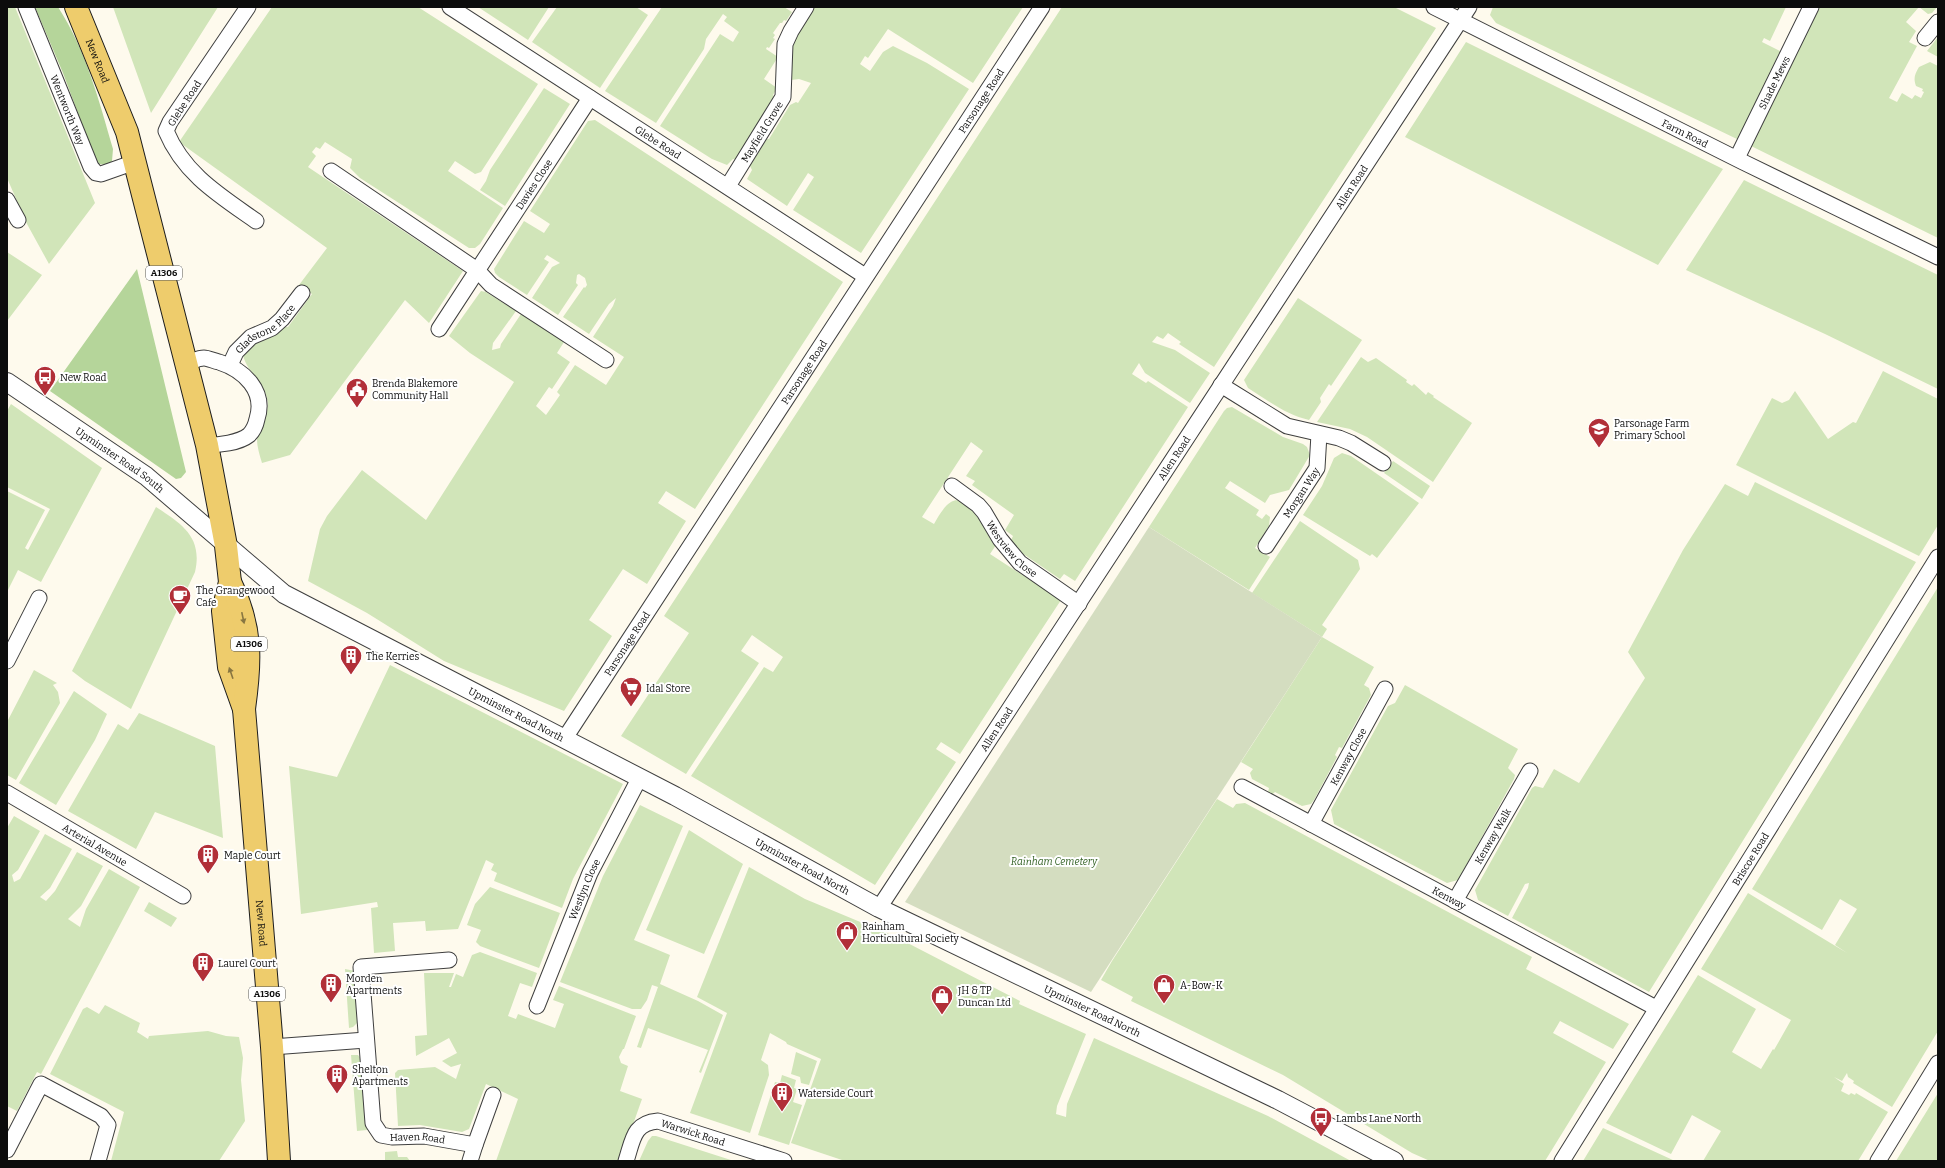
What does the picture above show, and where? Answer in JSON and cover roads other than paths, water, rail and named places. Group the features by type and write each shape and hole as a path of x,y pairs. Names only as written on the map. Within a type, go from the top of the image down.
{"main road":[{"name":"New Road","path":"76,7 127,132 207,445 226,546 230,582 241,606 249,646 249,671 244,709 272,1047 279,1161"}],"street":[{"name":"Wentworth Way","path":"26,7 91,167 96,173 101,174 135,162"},
{"name":"Glebe Road","path":"248,7 170,122 166,131 173,149 206,186 256,221"},
{"name":"Glebe Road","path":"450,7 866,276"},
{"name":"Mayfield Grove","path":"728,186 783,97 785,88 785,44 806,7"},
{"name":"Parsonage Road","path":"565,738 1042,7"},
{"name":"Farm Road","path":"1434,7 1938,257"},
{"name":"Allen Road","path":"879,908 1469,7"},
{"name":"Shade Mews","path":"1737,158 1811,7"},
{"path":"1925,38 1938,22"},
{"name":"Davies Close","path":"439,329 590,98"},
{"path":"331,171 477,270 492,285 606,360"},
{"path":"7,200 18,220"},
{"name":"Gladstone Place","path":"230,366 236,352 251,337 272,328 282,319 302,294"},
{"name":"Gladstone Place","path":"186,363 204,358 230,366 242,373 253,384 259,400 260,411 255,426 249,435 218,445 207,445"},
{"name":"Upminster Road South","path":"7,382 146,476 226,546"},
{"path":"1222,386 1287,426 1351,443 1383,463"},
{"name":"Morgan Way","path":"1266,546 1317,468 1319,434"},
{"name":"Westview Close","path":"952,486 978,505 984,512 1000,539 1020,563 1079,604"},
{"name":"Upminster Road North","path":"226,546 284,594 640,777 879,908 1278,1100 1394,1161"},
{"name":"Briscoe Road","path":"1562,1161 1938,557"},
{"path":"7,661 39,598"},
{"name":"Kenway Close","path":"1311,824 1385,689"},
{"name":"Kenway Walk","path":"1455,901 1530,771"},
{"name":"Westlyn Close","path":"537,1006 590,873 640,777"},
{"name":"Kenway","path":"1242,788 1656,1008"},
{"name":"Arterial Avenue","path":"7,793 183,896"},
{"name":"Haven Road","path":"449,960 360,967 374,1123 381,1135 392,1137 424,1136 475,1145"},
{"path":"272,1047 366,1040"},
{"path":"1878,1161 1938,1063"},
{"path":"7,1150 41,1084 101,1116 108,1125 98,1161"},
{"path":"470,1161 493,1096"},
{"name":"Warwick Road","path":"626,1161 636,1130 646,1122 658,1121 784,1161"}],"place":[{"name":"New Road","path":"45,396"},
{"name":"Brenda Blakemore Community Hall","path":"357,408"},
{"name":"Parsonage Farm Primary School","path":"1599,448"},
{"name":"The Grangewood Cafe","path":"180,616"},
{"name":"The Kerries","path":"351,676"},
{"name":"Idal Store","path":"631,708"},
{"name":"Maple Court","path":"208,874"},
{"name":"Rainham Horticultural Society","path":"847,952"},
{"name":"Laurel Court","path":"203,982"},
{"name":"Morden Apartments","path":"331,1004"},
{"name":"A-Bow-K","path":"1164,1004"},
{"name":"JH & TP Duncan Ltd","path":"942,1016"},
{"name":"Shelton Apartments","path":"337,1094"},
{"name":"Waterside Court","path":"782,1112"},
{"name":"Lambs Lane North","path":"1321,1138"}],"park label":[{"name":"Rainham Cemetery","path":"1054,861"}]}
